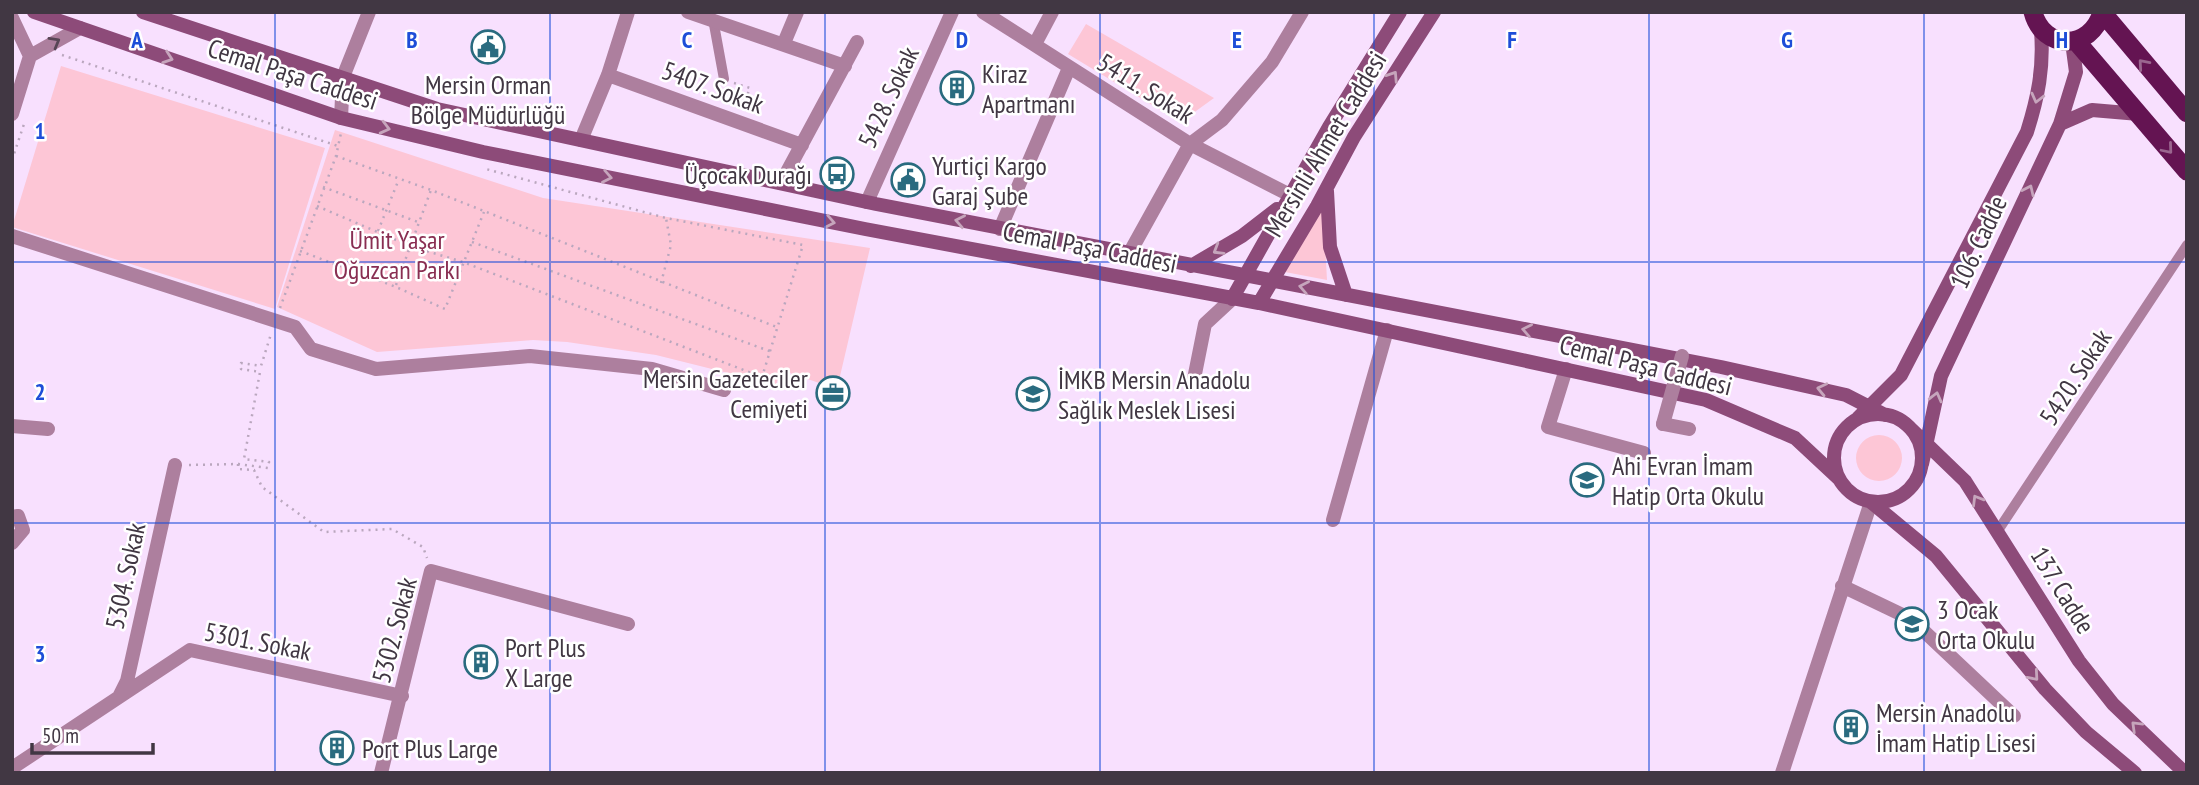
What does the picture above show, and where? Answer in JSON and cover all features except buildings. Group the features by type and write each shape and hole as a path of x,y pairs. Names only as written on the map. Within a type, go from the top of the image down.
{"highway":[{"path":"2033,12 2041,31 2057,41 2074,42 2094,30 2102,12 2187,113"},
{"path":"2074,42 2187,171"}],"main road":[{"name":"Cemal Paşa Caddesi","path":"34,12 65,17 80,28 341,124 1259,303 1706,400 1795,438 1839,479"},
{"name":"Cemal Paşa Caddesi","path":"143,12 437,109 1000,229 1709,365 1846,395 1885,415"},
{"name":"Mersinli Ahmet Caddesi","path":"1232,299 1242,276 1287,199 1400,12"},
{"name":"Mersinli Ahmet Caddesi","path":"1259,303 1354,137 1434,12"},
{"name":"106. Cadde","path":"1858,418 1901,375 2027,132 2038,97 2043,65 2041,31"},
{"name":"106. Cadde","path":"1922,464 1941,376 2060,124 2076,72 2074,42"},
{"path":"2060,124 2092,110 2139,114"},
{"path":"1327,188 1330,247 1346,295"},
{"path":"1191,266 1242,236 1287,199"},
{"path":"1871,502 1898,498 1910,489 1922,464 1917,437 1909,426 1885,415 1858,418 1847,426 1834,451 1839,479 1857,497 1871,502 1936,556 2045,689 2086,732 2135,773"},
{"name":"137. Cadde","path":"1909,426 1963,478 2079,662 2113,704 2183,764"}],"street":[{"path":"341,124 343,77 369,12"},
{"path":"581,140 608,75 628,12"},
{"path":"688,12 713,16 845,66"},
{"path":"784,43 797,12"},
{"name":"5428. Sokak","path":"867,202 953,12"},
{"name":"5411. Sokak","path":"983,12 1190,144 1287,199"},
{"path":"1035,44 1052,12"},
{"path":"1129,254 1190,144 1230,111 1272,62 1302,12"},
{"path":"12,18 30,56 12,114"},
{"path":"30,56 80,28"},
{"path":"781,183 857,42"},
{"path":"1000,229 1069,68"},
{"name":"5407. Sokak","path":"608,75 802,145"},
{"path":"12,236 295,327 311,349 376,369 530,356 652,369 724,390"},
{"path":"1194,379 1205,324 1232,299"},
{"path":"1332,520 1387,330"},
{"path":"1689,429 1663,424 1682,356 1709,365"},
{"path":"1566,369 1548,427 1644,453"},
{"path":"12,426 48,429"},
{"name":"5304. Sokak","path":"119,696 127,681 175,465"},
{"path":"1782,773 1871,502"},
{"path":"12,517 18,516 23,530 12,543"},
{"name":"5302. Sokak","path":"381,773 431,571 628,624"},
{"path":"1842,586 1911,619 2014,716"},
{"name":"5301. Sokak","path":"12,768 190,650 402,696"}],"lane":[{"path":"713,16 724,79"},
{"name":"5420. Sokak","path":"1997,531 2187,244"}],"path":[{"path":"62,55 338,146"},
{"path":"724,79 750,88 737,122"},
{"path":"12,160 24,124"},
{"path":"341,124 352,133"},
{"path":"175,465 238,464 268,468 268,462 244,459 260,372 241,369 241,363 261,366 274,320 336,156 341,124"},
{"path":"336,156 431,190 779,328"},
{"path":"317,206 410,246 463,262 762,377 772,352 803,245 666,218 480,168"},
{"path":"378,232 399,179"},
{"path":"323,187 419,222"},
{"path":"396,286 431,190"},
{"path":"300,251 396,286 445,309 484,212"},
{"path":"662,281 671,245 666,218"},
{"path":"472,242 772,352"},
{"path":"238,464 238,469 254,470 262,487 324,533 392,529 423,547 431,571"}],"green space":[{"path":"1086,24 1214,98 1185,119 1175,119 1068,54"},
{"path":"61,66 325,148 275,309 12,227"},
{"name":"Ümit Yaşar Oğuzcan Parkı","path":"335,130 543,198 870,248 837,389 781,370 776,385 656,355 567,342 533,340 377,352 277,307"},
{"path":"1323,207 1327,280 1285,272"},
{"path":"1879,435 1895,442 1902,458 1895,474 1879,481 1863,474 1856,458 1863,442"}],"place":[{"name":"Mersin Orman Bölge Müdürlüğü","path":"488,47"},
{"name":"Kiraz Apartmanı","path":"957,88"},
{"name":"Üçocak Durağı","path":"837,174"},
{"name":"Yurtiçi Kargo Garaj Şube","path":"908,180"},
{"name":"Mersin Gazeteciler Cemiyeti","path":"833,393"},
{"name":"İMKB Mersin Anadolu Sağlık Meslek Lisesi","path":"1033,394"},
{"name":"Ahi Evran İmam Hatip Orta Okulu","path":"1587,480"},
{"name":"3 Ocak Orta Okulu","path":"1912,624"},
{"name":"Port Plus X Large","path":"481,662"},
{"name":"Mersin Anadolu İmam Hatip Lisesi","path":"1851,727"},
{"name":"Port Plus Large","path":"337,748"}]}
